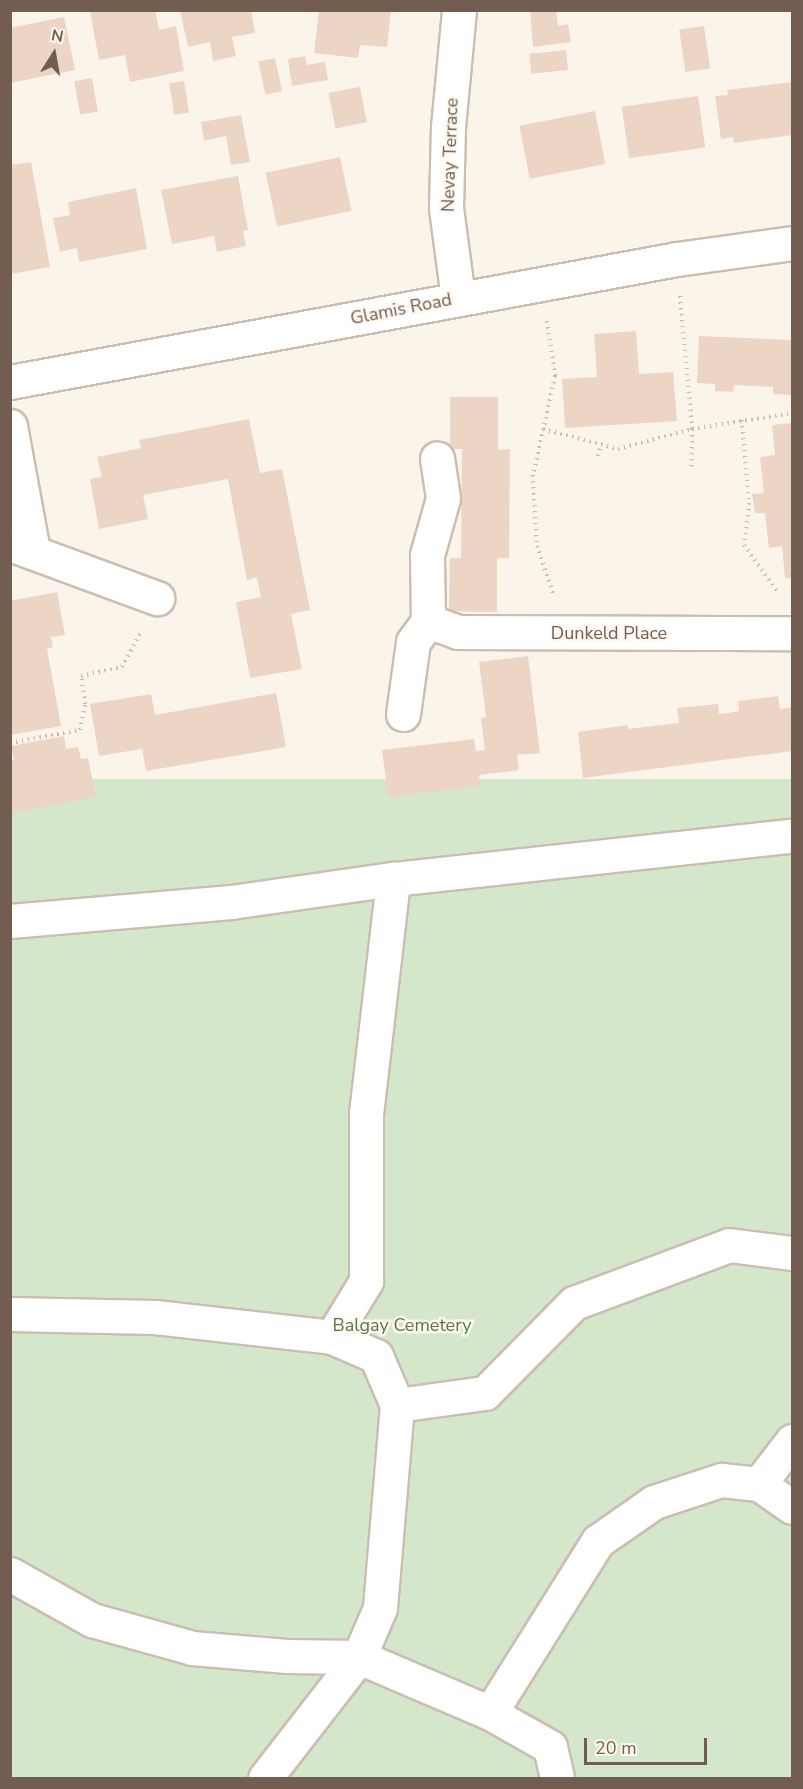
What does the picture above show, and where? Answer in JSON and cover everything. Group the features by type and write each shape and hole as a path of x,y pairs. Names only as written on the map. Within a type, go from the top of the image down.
{"street":[{"name":"Nevay Terrace","path":"458,298 446,208 448,127 459,10"},
{"name":"Glamis Road","path":"10,382 541,283 677,259 792,243"},
{"path":"10,426 22,548 157,598"},
{"path":"403,714 413,642 428,621 427,555 444,498 436,459"},
{"name":"Dunkeld Place","path":"428,621 458,632 789,633"},
{"path":"10,921 231,902 393,879 792,836"},
{"path":"332,1337 366,1281 366,1114 393,879"},
{"path":"397,1405 485,1394 574,1303 729,1245 792,1252"},
{"path":"10,1314 155,1317 332,1337 376,1356 397,1405 380,1608 359,1657 265,1779"},
{"path":"759,1484 792,1441"},
{"path":"490,1713 598,1541 654,1502 721,1480 759,1484 792,1507"},
{"path":"10,1574 92,1620 192,1648 287,1656 359,1657 490,1713 550,1747 557,1779"}],"path":[{"path":"677,259 692,429 692,469"},
{"path":"541,283 555,376 533,475 537,546 566,634"},
{"path":"543,429 618,449 692,429 792,413"},
{"path":"742,420 749,502 744,545 785,603 789,633"},
{"path":"598,456 601,444"},
{"path":"10,743 80,730 85,704 81,676 122,667 157,598"}],"green space":[{"name":"Balgay Cemetery","path":"10,779 792,779 792,1778 10,1778"}],"building":[{"path":"96,10 155,10 159,30 176,26 184,71 130,82 125,55 99,60 90,12"},
{"path":"180,10 251,10 255,33 232,37 236,56 213,61 210,42 188,47"},
{"path":"319,10 391,10 387,47 360,45 358,58 314,53"},
{"path":"530,10 556,10 558,26 568,24 571,42 533,47"},
{"path":"64,17 75,70 10,83 10,28"},
{"path":"704,26 710,69 685,72 679,29"},
{"path":"566,50 568,70 531,74 529,54"},
{"path":"305,56 307,65 325,62 328,80 292,86 288,59"},
{"path":"275,58 282,91 265,95 258,62"},
{"path":"92,78 98,111 80,115 74,81"},
{"path":"184,81 189,113 174,115 169,83"},
{"path":"792,82 792,135 734,143 733,137 721,139 715,96 728,95 727,90"},
{"path":"360,87 367,122 335,128 329,93"},
{"path":"698,96 705,147 629,158 622,107"},
{"path":"595,111 605,164 530,179 519,126"},
{"path":"241,115 250,162 231,165 226,136 204,141 201,122"},
{"path":"340,157 351,211 277,227 266,173"},
{"path":"31,162 50,267 10,274 10,165"},
{"path":"238,176 248,230 243,231 246,246 217,252 214,236 172,244 161,190"},
{"path":"136,188 147,249 79,262 77,248 60,252 53,218 70,215 68,202"},
{"path":"636,331 639,374 673,372 677,421 565,428 562,379 597,377 594,334"},
{"path":"699,336 792,340 792,395 773,394 773,387 734,385 733,392 715,391 715,384 697,383"},
{"path":"450,397 498,397 498,450 510,449 509,558 497,558 497,612 449,611 450,558 461,558 462,449 450,449"},
{"path":"249,419 260,473 282,469 310,610 291,614 302,669 250,678 236,602 261,597 257,577 247,580 228,479 143,495 148,519 99,529 90,479 102,477 97,457 141,448 139,440"},
{"path":"792,423 792,578 785,578 782,546 769,548 765,513 755,513 752,494 764,493 760,457 775,455 772,425"},
{"path":"57,592 65,635 51,637 53,647 47,649 61,726 10,735 10,601"},
{"path":"528,656 540,753 517,755 519,770 479,775 480,786 388,797 382,750 474,739 476,751 485,750 481,718 486,717 479,662"},
{"path":"276,693 286,747 146,771 142,749 99,756 90,704 151,694 155,715"},
{"path":"778,696 780,709 792,707 792,751 583,778 578,732 628,725 628,729 679,723 677,708 718,704 719,714 729,713 739,711 738,701"},
{"path":"64,736 66,749 78,747 81,759 88,758 96,797 10,813 10,760 14,760 11,746"}]}
